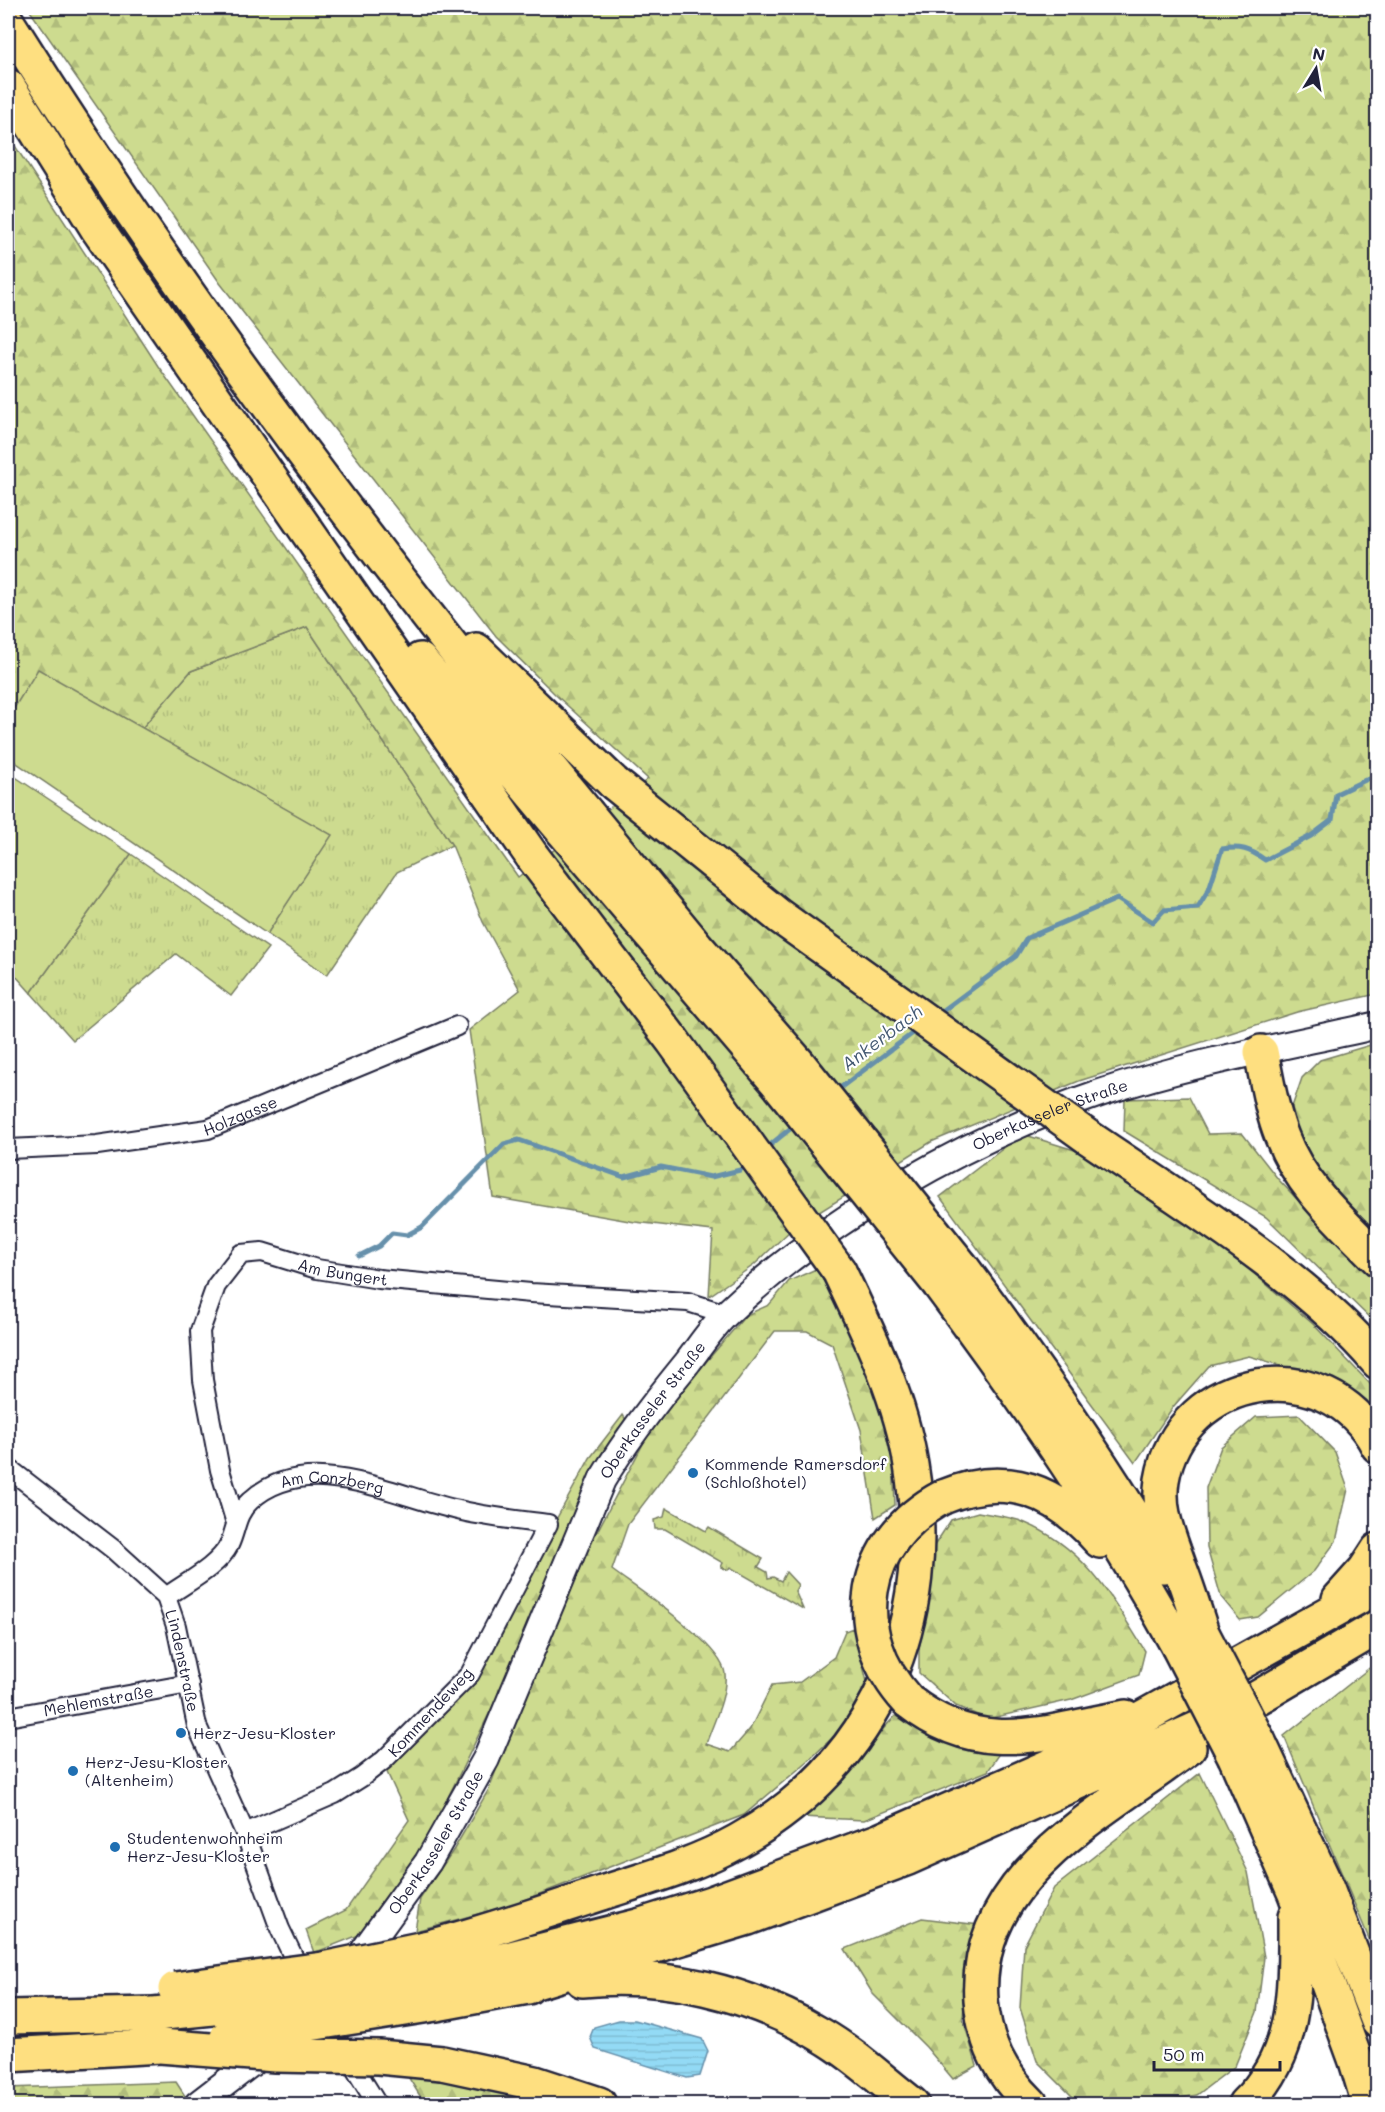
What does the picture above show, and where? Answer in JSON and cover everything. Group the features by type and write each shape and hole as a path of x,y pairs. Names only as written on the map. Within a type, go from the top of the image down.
{"highway":[{"path":"8,23 50,91 215,334 374,546 510,721 574,821"},
{"path":"8,86 97,228 532,856 674,1041 839,1271 864,1322 895,1401 911,1464 918,1537 914,1598 900,1652 880,1698 850,1745 820,1780 786,1810 737,1842 660,1874 519,1921 430,1977 349,2020 160,2046 8,2055"},
{"path":"295,511 574,821 775,1080 950,1276 1029,1356 1090,1445 1247,1749 1309,1888 1377,2021"},
{"path":"374,546 465,639 614,783 779,916 1266,1262 1320,1306 1377,1362"},
{"path":"1261,1052 1281,1136 1295,1165 1320,1201 1377,1259"},
{"path":"950,1276 1005,1372 1064,1458 1155,1605"},
{"path":"1190,1639 1161,1505 1166,1464 1180,1435 1190,1422 1215,1401 1238,1390 1262,1384 1296,1385 1328,1396 1342,1405 1367,1429 1377,1446"},
{"path":"1157,1711 1023,1736 995,1738 950,1727 908,1701 886,1675 873,1643 870,1626 870,1592 880,1559 896,1534 917,1513 943,1497 973,1487 1006,1485 1040,1493 1055,1500 1083,1521 1155,1605 1190,1639"},
{"path":"1314,1623 1365,1570 1377,1550"},
{"path":"430,1977 638,1926 711,1904 881,1840 1079,1753 1377,1586"},
{"path":"506,1991 748,1918 830,1889 1001,1818 1230,1714 1377,1628"},
{"path":"1031,2104 1017,2090 989,2046 983,2018 981,1989 986,1950 998,1913 1024,1878 1073,1833 1230,1714"},
{"path":"1309,1888 1367,2068 1369,2104"},
{"path":"1245,2104 1268,2079 1280,2058 1286,2038 1309,1888"},
{"path":"8,2017 152,2003 225,1984 323,1969 430,1977 506,1991 586,1979 646,1978 676,1982 734,1996 783,2015 822,2035 856,2058 912,2104"},
{"path":"8,2001 152,2003"},
{"path":"160,2046 275,2055 379,2057 442,2063 535,2083 599,2104"},
{"path":"1346,2104 1367,2068"}],"street":[{"name":"Oberkasseler Straße","path":"198,2104 319,2010 428,1862 457,1814 512,1702 566,1562 602,1480 625,1441 726,1314 797,1256 846,1221 943,1160 1029,1119 1103,1092 1377,1025"},
{"name":"Holzgasse","path":"8,1149 97,1145 208,1129 457,1026"},
{"name":"Am Bungert","path":"235,1520 220,1470 203,1380 200,1331 216,1286 241,1254 262,1252 317,1269 379,1279 531,1293 688,1302 726,1314"},
{"name":"Lindenstraße","path":"8,1467 113,1548 166,1597 176,1626 197,1726 245,1833 280,1929 319,2010 377,2104"},
{"name":"Am Conzberg","path":"166,1597 214,1561 229,1545 235,1520 250,1501 272,1485 296,1478 316,1477 377,1487 482,1516 548,1524"},
{"name":"Kommendeweg","path":"245,1833 335,1794 362,1777 384,1760 470,1674 548,1524"},
{"name":"Mehlemstraße","path":"8,1717 189,1684"}],"green space":[{"path":"28,8 1377,8 1377,994 1297,1012 1079,1081 931,1142 792,1229 754,1265 709,1296 713,1231 635,1222 493,1197 469,1030 520,990 483,922 452,845 307,627 191,671 142,728 38,670 8,718 8,135 158,366 518,877 648,779 559,698 496,636 220,283"},
{"path":"307,627 452,845 397,872 327,975 267,934 331,835 142,728 191,671"},
{"path":"38,669 332,835 267,934 8,757 8,718"},
{"path":"8,772 131,854 31,993 8,967"},
{"path":"131,854 268,948 231,996 176,954 73,1040 31,993"},
{"path":"1377,1043 1377,1240 1348,1211 1299,1143 1292,1107 1302,1078 1320,1060"},
{"path":"1189,1097 1208,1134 1242,1133 1278,1179 1377,1284 1377,1325 1266,1217 1124,1131 1125,1099"},
{"path":"1022,1134 1081,1152 1231,1254 1313,1324 1372,1386 1377,1393 1377,1427 1300,1371 1249,1356 1209,1366 1173,1407 1135,1463 940,1197"},
{"path":"816,1269 848,1316 892,1435 895,1505 875,1518 861,1430 832,1344 807,1331 775,1331 628,1524 612,1570 695,1633 720,1662 725,1674 724,1692 706,1744 730,1752 750,1729 772,1685 800,1682 834,1657 845,1631 853,1628 869,1689 851,1720 808,1761 744,1815 511,1905 415,1931 420,1899 454,1849 489,1789 557,1608 654,1423 746,1315 769,1305 789,1281"},
{"path":"623,1415 626,1420 596,1473 513,1665 431,1832 364,1933 314,1953 306,1930 346,1910 409,1820 385,1768 477,1680 553,1525 590,1458"},
{"path":"1299,1415 1335,1452 1348,1489 1336,1541 1314,1571 1258,1617 1240,1620 1221,1597 1207,1548 1206,1488 1221,1447 1256,1417"},
{"path":"666,1508 706,1531 709,1527 763,1559 758,1567 767,1572 768,1578 773,1577 781,1581 786,1572 798,1585 795,1591 803,1609 730,1567 728,1570 721,1567 723,1563 665,1529 655,1529 654,1520 664,1517"},
{"path":"978,1512 1023,1522 1064,1545 1080,1560 1108,1593 1145,1651 1139,1675 1071,1700 987,1719 956,1706 919,1673 919,1648 925,1622 932,1549 951,1520"},
{"path":"1377,1662 1378,1746 1371,1844 1377,1883 1378,1938 1370,1941 1284,1736"},
{"path":"897,1714 929,1735 1001,1752 988,1771 864,1820 802,1817"},
{"path":"1200,1773 1248,1872 1264,1957 1257,2012 1235,2066 1197,2095 1148,2104 1111,2104 1073,2097 1037,2061 1020,2008 1024,1946 1054,1888"},
{"path":"922,1918 979,1925 967,1960 963,2019 977,2066 953,2079 926,2047 873,1994 845,1949"},
{"path":"407,2075 464,2078 567,2104 425,2104"},
{"path":"176,2082 189,2102 186,2104 8,2104 8,2088"}],"water":[{"path":"619,2020 635,2020 702,2039 708,2051 700,2076 687,2078 595,2049 590,2037 594,2027"}],"waterway":[{"name":"Ankerbach","path":"937,1015 1016,956 1027,938 1117,899 1153,922 1164,910 1198,907 1209,889 1222,849 1245,849 1265,860 1311,836 1332,820 1336,794 1378,774"},
{"name":"Ankerbach","path":"836,1091 917,1030"},
{"name":"Ankerbach","path":"764,1150 796,1124"},
{"name":"Ankerbach","path":"359,1256 379,1246 392,1233 407,1235 422,1227 504,1144 519,1140 624,1177 661,1167 711,1177 740,1170 748,1164"}],"place":[{"name":"Kommende Ramersdorf (Schloßhotel)","path":"693,1473"},
{"name":"Herz-Jesu-Kloster","path":"181,1733"},
{"name":"Herz-Jesu-Kloster (Altenheim)","path":"73,1771"},
{"name":"Studentenwohnheim Herz-Jesu-Kloster","path":"115,1847"}]}
